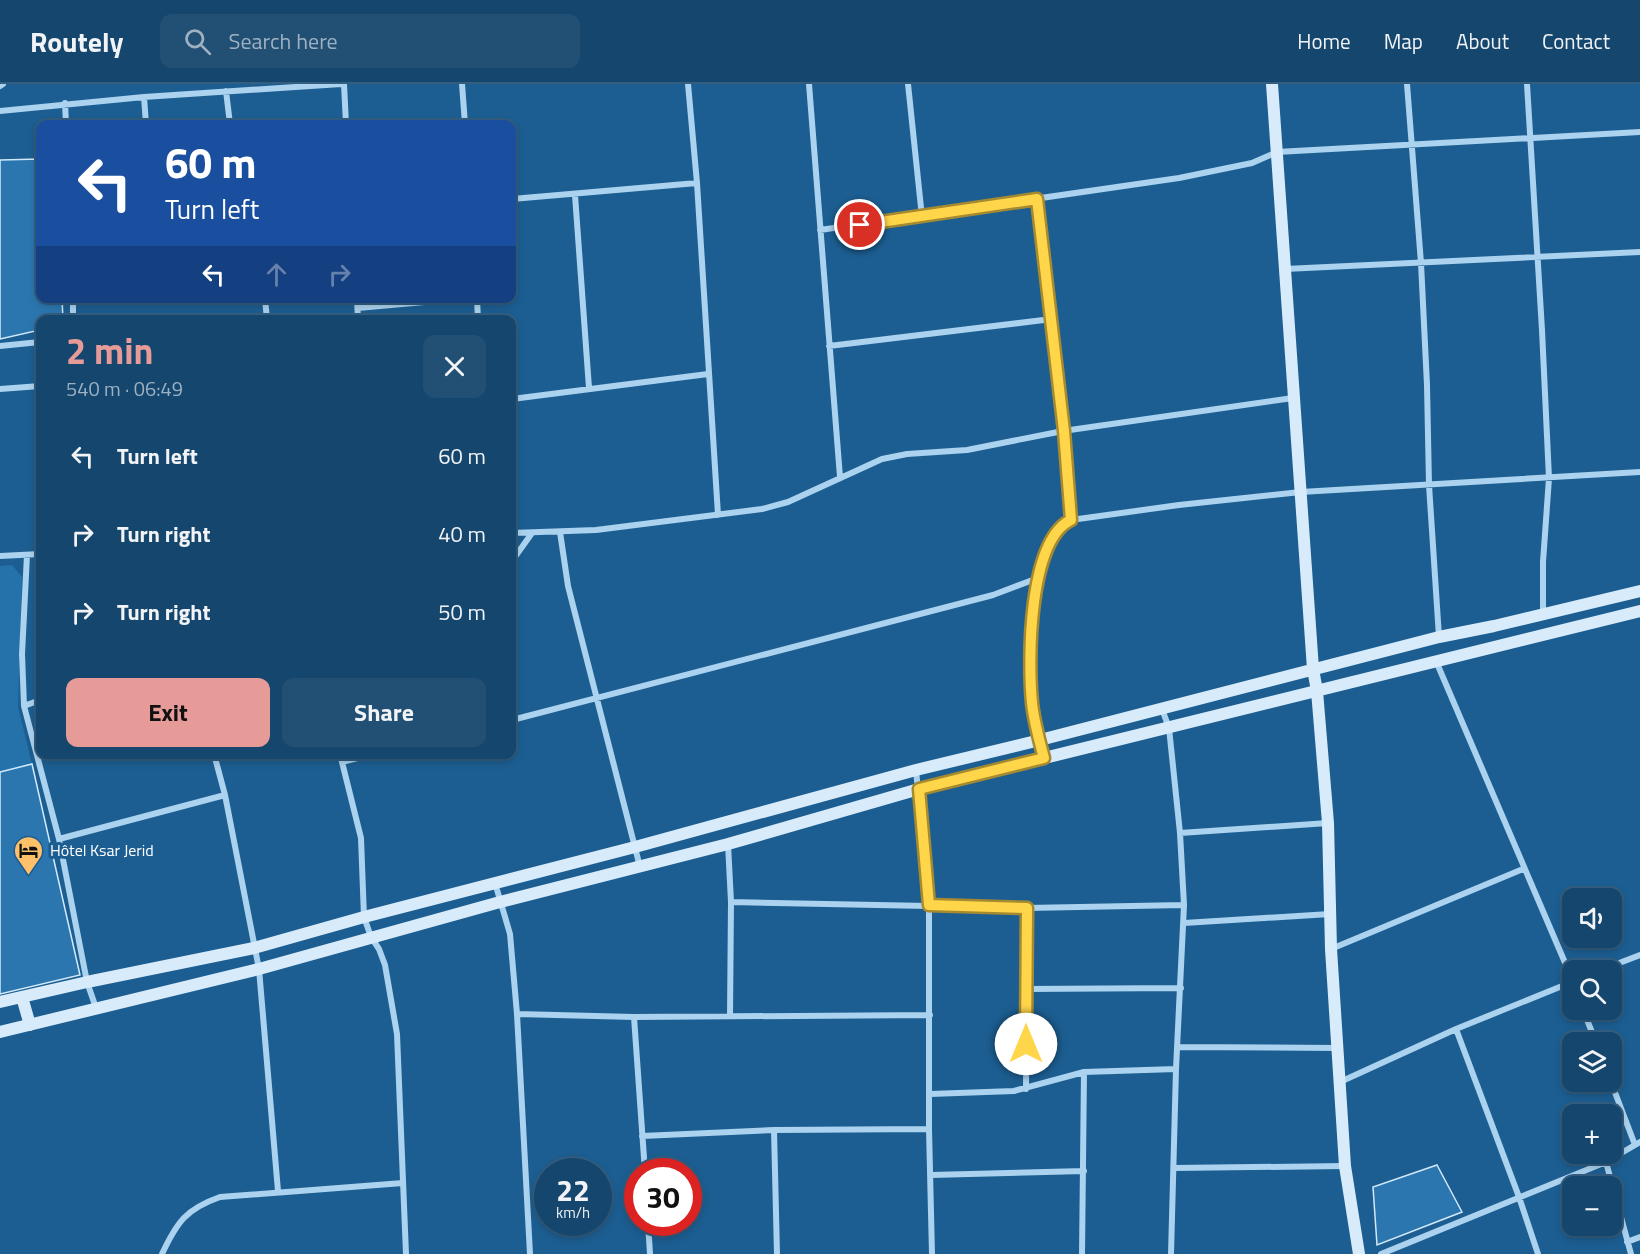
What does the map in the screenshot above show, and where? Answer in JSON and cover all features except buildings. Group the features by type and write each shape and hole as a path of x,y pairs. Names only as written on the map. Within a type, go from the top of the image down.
{"street":[{"path":"0,111 144,97 343,84 346,120"},
{"path":"462,84 465,120"},
{"path":"688,84 697,183 718,515"},
{"path":"809,84 840,477"},
{"path":"908,84 922,217"},
{"path":"1272,84 1313,669 1317,691 1328,823 1331,949 1345,1166 1359,1254"},
{"path":"1407,84 1421,263 1429,485 1439,637"},
{"path":"1527,84 1549,478 1543,562 1543,614"},
{"path":"226,91 230,120"},
{"path":"144,97 146,120"},
{"path":"65,104 66,120"},
{"path":"819,230 922,217 1179,178 1252,163 1277,152 1640,132"},
{"path":"516,199 697,183"},
{"path":"574,195 589,388"},
{"path":"1037,199 1064,431 1071,520"},
{"path":"1285,269 1640,252"},
{"path":"358,303 358,315"},
{"path":"358,308 414,303"},
{"path":"829,346 1052,319"},
{"path":"0,346 36,342"},
{"path":"516,398 708,374"},
{"path":"0,389 36,386"},
{"path":"516,533 637,526 762,509 788,502 882,459 907,454 967,450 1064,431 1294,398"},
{"path":"1044,758 1032,702 1030,630 1038,578 1051,539 1061,525 1071,520 1300,492 1640,472"},
{"path":"560,532 568,586 640,868"},
{"path":"516,555 532,533"},
{"path":"0,556 36,554"},
{"path":"27,555 22,654 24,706 36,752"},
{"path":"516,719 993,595 1038,578"},
{"path":"0,1002 254,948 916,770 1439,637 1640,591"},
{"path":"0,1032 259,969 500,902 728,844 919,789 1640,611"},
{"path":"1494,626 1500,645"},
{"path":"1436,660 1563,960"},
{"path":"24,706 36,702"},
{"path":"1162,709 1169,728 1180,833 1184,905 1176,1069 1172,1254"},
{"path":"38,759 59,839 87,982 96,1009"},
{"path":"215,759 225,795 259,969 278,1191"},
{"path":"341,759 361,838 364,917 385,965 397,1034 406,1254"},
{"path":"342,762 354,759"},
{"path":"916,770 929,905 929,1130 932,1254"},
{"path":"59,839 225,795"},
{"path":"1180,833 1328,823"},
{"path":"728,844 731,902 730,1016"},
{"path":"1331,949 1523,869"},
{"path":"495,883 510,934 518,1014 531,1254"},
{"path":"731,902 1027,908 1184,905"},
{"path":"1026,1089 1027,908"},
{"path":"1184,923 1330,914"},
{"path":"1622,962 1640,955"},
{"path":"1340,1082 1455,1029 1562,985"},
{"path":"1026,989 1181,988"},
{"path":"21,997 30,1025"},
{"path":"518,1014 634,1017 930,1015"},
{"path":"634,1017 644,1158"},
{"path":"1455,1029 1519,1197 1538,1254"},
{"path":"1178,1047 1338,1048"},
{"path":"930,1094 1026,1089 1084,1072 1176,1069"},
{"path":"1082,1254 1084,1072"},
{"path":"1615,1092 1637,1143 1622,1152"},
{"path":"642,1136 774,1130 929,1130"},
{"path":"774,1130 777,1254"},
{"path":"1381,1254 1601,1164"},
{"path":"1607,1164 1631,1254"},
{"path":"1174,1168 1345,1166"},
{"path":"931,1174 1084,1171"},
{"path":"162,1254 181,1219 200,1204 220,1197 403,1183"},
{"path":"649,1236 650,1254"},
{"path":"1627,1242 1640,1237"}],"shaded area":[{"path":"12,565 22,577 18,707 32,764 0,772 0,566"}],"place":[{"name":"Hôtel Ksar Jerid","path":"29,876"}],"route":[{"path":"860,225 1037,199 1064,431 1071,520 1061,525 1051,539 1038,578 1030,630 1032,702 1044,758 919,789 929,905 1027,908 1026,1044"}]}
